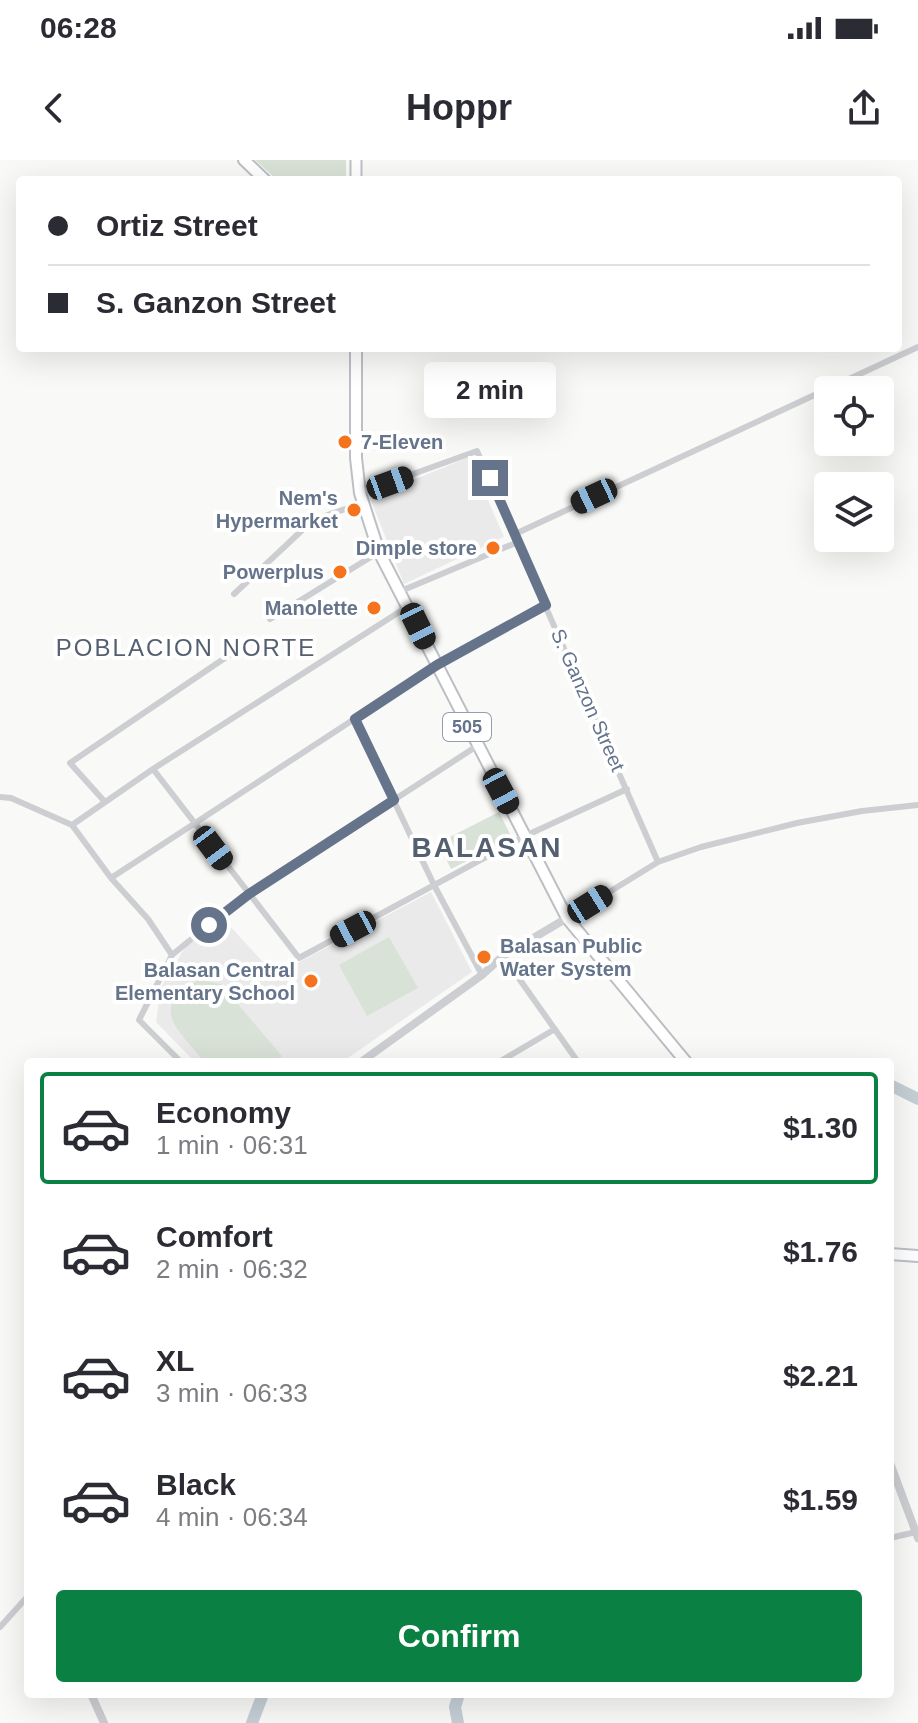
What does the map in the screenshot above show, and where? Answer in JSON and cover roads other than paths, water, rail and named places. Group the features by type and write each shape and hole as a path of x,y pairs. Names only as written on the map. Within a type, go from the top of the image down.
{"main road":[{"path":"244,160 261,176"},
{"name":"505","path":"356,352 356,458 362,498 379,552 567,918 683,1058"},
{"path":"894,1254 918,1256"}],"street":[{"path":"515,534 918,347"},
{"name":"S. Ganzon Street","path":"362,498 477,451 658,862"},
{"path":"234,594 313,520 362,498"},
{"path":"401,591 518,542"},
{"path":"270,619 379,552"},
{"path":"111,878 437,665 546,605"},
{"path":"72,825 153,769 408,606"},
{"path":"105,802 70,763 250,641"},
{"path":"355,719 434,885 482,975"},
{"path":"177,1058 139,1020 172,955 249,894 477,746"},
{"path":"153,769 299,958 525,836 627,789"},
{"path":"0,797 11,798 72,825 111,878 148,919 172,955"},
{"path":"367,1058 482,975 503,956 658,862 701,847 797,823 918,805"},
{"path":"503,956 575,1058"},
{"path":"506,1058 555,1029"},
{"path":"894,1474 917,1535 894,1538"},
{"path":"0,1627 24,1600"},
{"path":"93,1698 104,1723"}],"waterway":[{"path":"894,1087 918,1099"},
{"path":"252,1723 261,1698"},
{"path":"458,1698 455,1707 458,1723"}],"place":[{"name":"7-Eleven","path":"345,442"},
{"name":"Nem's Hypermarket","path":"354,510"},
{"name":"Dimple store","path":"493,548"},
{"name":"Powerplus","path":"340,572"},
{"name":"Manolette","path":"374,608"},
{"name":"Balasan Public Water System","path":"484,957"},
{"name":"Balasan Central Elementary School","path":"311,981"}],"district":[{"name":"POBLACION NORTE","path":"186,647"},
{"name":"BALASAN","path":"487,847"}]}
